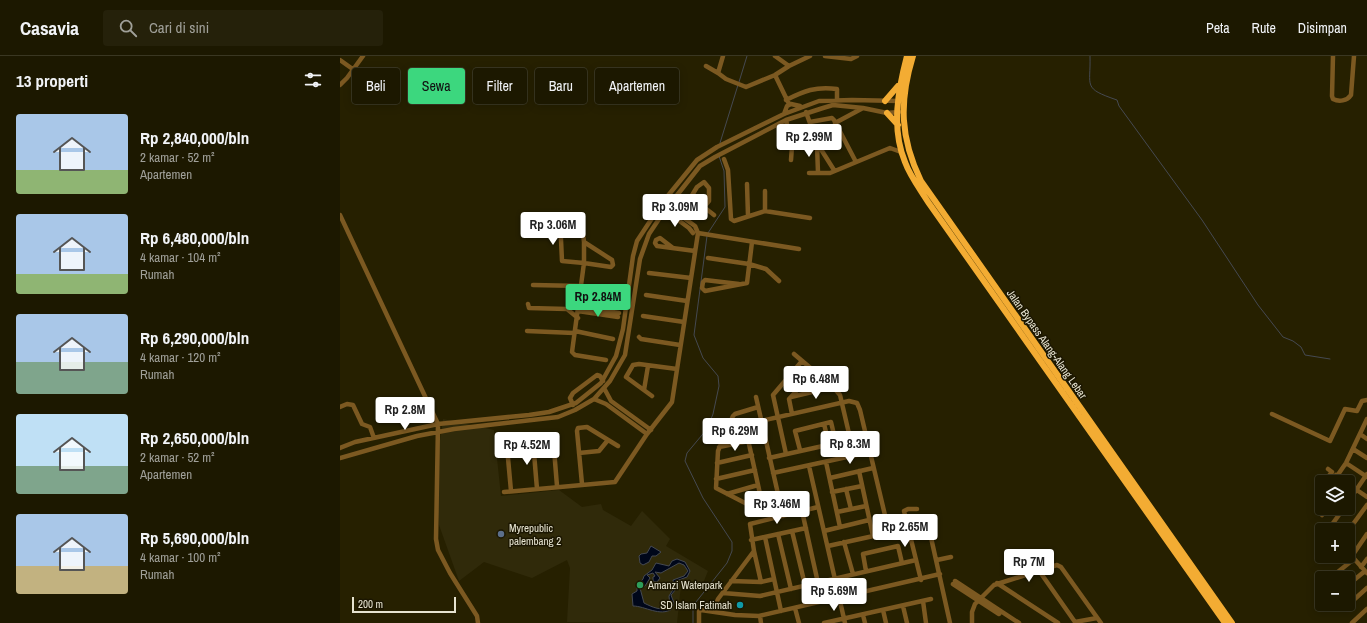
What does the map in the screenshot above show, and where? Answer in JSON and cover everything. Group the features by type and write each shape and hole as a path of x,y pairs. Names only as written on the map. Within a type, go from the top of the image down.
{"highway":[{"name":"Jalan Bypass Alang-Alang Lebar","path":"906,56 900,81 901,101 898,125 901,152 908,169 928,202 1232,623"},
{"name":"Jalan Bypass Alang-Alang Lebar","path":"901,101 912,56"},
{"path":"884,101 897,90 900,81"},
{"path":"885,112 898,125"},
{"name":"Jalan Bypass Alang-Alang Lebar","path":"900,112 908,153 928,194 1141,499 1225,623"}],"street":[{"path":"355,68 363,56"},
{"path":"718,72 723,56"},
{"path":"775,56 789,66"},
{"path":"706,66 740,86 746,87 754,85 775,75 789,66 810,56"},
{"path":"825,56 851,59 857,56"},
{"path":"1333,56 1332,96 1333,99 1339,101 1347,99 1351,95 1354,56"},
{"path":"340,60 352,69"},
{"path":"340,86 352,72"},
{"path":"775,75 788,102 784,114"},
{"path":"788,102 810,89 837,89 837,100"},
{"path":"340,448 374,438 438,424 529,415 549,412 572,405 603,381 616,356 621,341 633,256 642,231 693,165 705,154 717,147 800,106 819,101 837,100 901,101"},
{"path":"884,101 885,112"},
{"path":"788,102 800,106"},
{"path":"340,458 417,436 558,417 575,410 594,399 619,367 628,342 640,259 649,234 669,204 700,166 729,149 786,120 806,112 833,105 885,112 900,112"},
{"path":"836,123 863,108"},
{"path":"806,112 817,143 834,170"},
{"path":"810,122 832,118 856,162"},
{"path":"786,120 792,146 791,160"},
{"path":"753,130 755,136"},
{"path":"746,133 749,139"},
{"path":"817,143 818,173"},
{"path":"809,173 830,173 834,170 890,148 901,152"},
{"path":"724,159 729,149"},
{"path":"718,155 724,159 728,170 730,217 734,220 765,211 810,218"},
{"path":"687,182 695,189"},
{"path":"703,208 709,201 709,188 704,182 695,189 691,197 703,208 714,215"},
{"path":"747,184 748,216"},
{"path":"765,191 765,211"},
{"path":"669,204 673,210 691,226 693,233"},
{"path":"670,214 673,210"},
{"path":"663,213 670,214 704,234 799,249"},
{"path":"340,215 438,424 436,539 440,555 477,616 478,623"},
{"path":"584,242 612,260 613,265 611,267 584,263 562,261 560,218 566,216 582,226 584,242 584,263 582,286 572,352 575,355 606,360"},
{"path":"504,492 557,486 615,482 649,432 672,402 695,251 704,234"},
{"path":"739,284 705,280 702,288 705,291 747,283 752,242"},
{"path":"673,248 695,251"},
{"path":"708,258 749,264 766,269 779,281"},
{"path":"648,273 691,278"},
{"path":"533,285 582,286 616,291"},
{"path":"646,295 687,301"},
{"path":"567,308 573,302 580,301"},
{"path":"528,304 529,308 567,308 578,318"},
{"path":"579,309 618,315 625,311"},
{"path":"618,315 619,320 624,322"},
{"path":"643,316 684,322"},
{"path":"527,331 575,332 613,339"},
{"path":"639,337 641,339 680,345"},
{"path":"621,341 628,342"},
{"path":"794,354 833,387 842,402 854,455"},
{"path":"786,454 773,394 802,361"},
{"path":"652,396 626,376 635,364 677,370"},
{"path":"644,390 648,366"},
{"path":"792,414 789,399 815,371"},
{"path":"572,405 570,398 573,393 597,375 600,376 603,381"},
{"path":"791,397 833,387"},
{"path":"604,388 611,401 649,432"},
{"path":"601,401 607,395"},
{"path":"756,397 783,516"},
{"path":"594,399 601,401 649,432"},
{"path":"1272,414 1330,441 1345,409 1357,411 1364,400 1367,400"},
{"path":"726,430 842,402 854,401 858,405 889,532"},
{"path":"340,407 347,404 353,406 362,424 370,427 374,438"},
{"path":"758,407 734,414 719,448 716,488 747,504 779,500"},
{"path":"1338,475 1346,464 1367,419"},
{"path":"800,450 795,431 831,422 836,442"},
{"path":"824,424 829,444"},
{"path":"745,426 762,503"},
{"path":"582,484 577,431 578,428 587,427 618,446"},
{"path":"1360,434 1367,439"},
{"path":"553,437 557,486"},
{"path":"579,453 599,451 608,440"},
{"path":"769,458 850,440"},
{"path":"533,441 537,489"},
{"path":"719,448 748,441"},
{"path":"507,448 511,491"},
{"path":"1353,449 1367,458"},
{"path":"773,473 870,452"},
{"path":"717,463 752,455"},
{"path":"826,462 840,527"},
{"path":"1346,464 1366,476 1355,493"},
{"path":"809,466 845,620"},
{"path":"830,478 873,468"},
{"path":"716,479 755,470"},
{"path":"1328,475 1330,470 1336,475"},
{"path":"859,471 873,536"},
{"path":"727,494 758,485"},
{"path":"832,492 862,486"},
{"path":"846,489 851,509"},
{"path":"1357,490 1367,497"},
{"path":"1354,523 1367,504"},
{"path":"837,512 866,506"},
{"path":"761,582 751,540 750,524 818,507"},
{"path":"917,509 908,509 904,511 922,580"},
{"path":"802,511 818,583"},
{"path":"824,531 869,520"},
{"path":"828,546 928,524 950,623"},
{"path":"751,540 806,528"},
{"path":"792,531 805,585"},
{"path":"778,534 791,589"},
{"path":"1355,550 1367,534"},
{"path":"765,537 782,611"},
{"path":"844,542 853,574"},
{"path":"866,571 863,554 898,546 902,563"},
{"path":"713,611 718,599 754,551"},
{"path":"936,560 951,557"},
{"path":"723,593 760,596 916,560"},
{"path":"1355,560 1366,572 1355,580"},
{"path":"1361,567 1367,560"},
{"path":"1338,571 1345,563"},
{"path":"972,623 972,612 979,600 991,586 1057,566 1061,567 1101,623"},
{"path":"1040,572 1073,623 1097,618"},
{"path":"699,623 700,610 736,615 760,616 839,597 922,580 940,574"},
{"path":"731,581 761,582 774,578"},
{"path":"954,582 1015,623"},
{"path":"997,583 1058,623"},
{"path":"1355,599 1367,588"},
{"path":"824,623 845,620 931,599"},
{"path":"979,600 1019,623"},
{"path":"922,601 926,623"},
{"path":"903,606 907,623"},
{"path":"795,608 799,623"},
{"path":"1352,623 1367,609"},
{"path":"883,610 886,623"},
{"path":"863,615 865,623"},
{"path":"760,616 761,623"}],"shaded area":[{"path":"443,419 494,430 501,496 559,490 582,507 601,504 603,510 631,526 642,511 670,539 666,546 708,571 701,588 681,585 677,623 567,622 570,568 567,560 532,578 484,562 459,581 439,525 435,476"}],"water":[{"name":"Amanzi Waterpark","path":"651,546 661,552 656,556 652,556 649,562 643,565 640,563 639,556 647,553"},
{"name":"Amanzi Waterpark","path":"677,559 685,562 690,571 687,577 676,581 676,589 671,595 674,603 672,609 658,612 633,606 632,594 637,591 637,586 644,576 652,570 656,563 669,566 672,561","holes":["679,563 684,565 688,571 684,576 673,580 674,588 669,596 670,606 660,609 644,603 640,588 645,586 650,578 647,575 653,573 655,576 653,577 653,581 657,582 660,578 655,572 661,573"]}],"waterway":[{"path":"739,82 747,56"},
{"path":"1090,56 1090,80 1093,89 1117,100 1119,106 1202,220 1258,305 1283,337 1293,341 1301,347 1305,355 1330,359"},
{"path":"720,143 738,85"},
{"path":"708,233 725,207 724,171 719,156"},
{"path":"693,623 693,609 696,602 727,563 732,551 732,542 703,498 685,461 687,453 707,429 713,414 719,386 718,376 703,358 694,335 707,236"}],"place":[{"name":"Myrepublic palembang 2","path":"501,534"},
{"name":"Amanzi Waterpark","path":"640,585"},
{"name":"SD Islam Fatimah","path":"740,605"}]}
